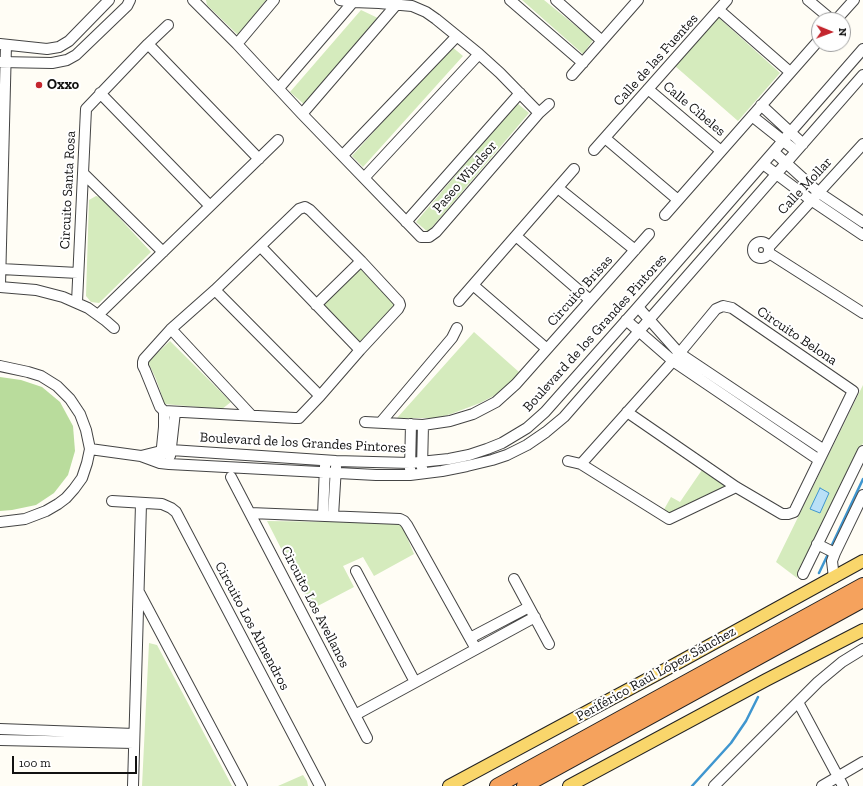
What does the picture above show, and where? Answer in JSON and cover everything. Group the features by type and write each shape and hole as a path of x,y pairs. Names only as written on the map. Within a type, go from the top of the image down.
{"highway":[{"name":"Periférico Raúl López Sánchez","path":"497,786 863,585"},
{"path":"524,786 863,600"}],"main road":[{"name":"Periférico Raúl López Sánchez","path":"449,786 667,669 863,561"},
{"path":"568,786 863,630"}],"street":[{"path":"109,0 69,41 59,47 47,49 3,44 0,286 36,290 77,302 98,315 114,328"},
{"path":"3,62 52,63 67,60 76,55 127,6 130,0"},
{"name":"Paseo Windsor","path":"194,0 421,237 429,237 436,232 539,113 549,104"},
{"path":"237,44 274,0"},
{"path":"340,0 353,2 368,1 412,6 426,12 479,54 520,92 539,113"},
{"path":"510,0 583,63"},
{"path":"556,0 602,41"},
{"path":"572,75 638,0"},
{"name":"Calle de las Fuentes","path":"594,150 727,0"},
{"path":"808,0 822,12"},
{"path":"843,12 854,0"},
{"path":"279,88 353,2"},
{"path":"302,114 396,4"},
{"path":"719,10 790,72"},
{"path":"168,25 100,93 210,206"},
{"path":"343,155 457,36"},
{"path":"148,44 259,159"},
{"path":"665,215 811,49"},
{"name":"Boulevard de los Grandes Pintores","path":"141,456 166,451 336,461 410,463 449,459 469,455 502,443 527,428 545,412 863,49"},
{"path":"364,178 479,54"},
{"name":"Boulevard de los Grandes Pintores","path":"90,449 141,456 165,463 376,475 422,474 467,466 507,455 527,445 564,417 863,75"},
{"name":"Calle Cibeles","path":"648,89 721,151"},
{"name":"Paseo Windsor","path":"406,222 520,92"},
{"name":"Circuito Santa Rosa","path":"77,302 86,109 100,93"},
{"path":"761,105 790,132 799,148"},
{"path":"752,116 783,140 799,148"},
{"path":"605,138 678,200"},
{"path":"98,315 278,140"},
{"name":"Calle Mollar","path":"863,144 818,192 769,250 863,313"},
{"path":"774,152 818,192 863,222"},
{"path":"763,164 811,200 863,235"},
{"path":"459,301 574,169"},
{"path":"83,173 163,252"},
{"name":"Circuito Brisas","path":"558,188 635,250"},
{"path":"305,207 310,210 361,261 399,302 400,305 302,416 295,418 175,412 164,411 160,407 145,370 143,362 146,356 171,329 261,247 299,209 305,207"},
{"name":"Circuito Brisas","path":"365,422 423,425 450,421 473,414 496,402 516,384 649,234"},
{"path":"516,236 590,300"},
{"path":"261,247 360,350"},
{"path":"316,305 361,261"},
{"path":"1,269 78,274"},
{"name":"Circuito Brisas","path":"472,285 547,349"},
{"path":"215,290 320,396"},
{"name":"Circuito Belona","path":"581,464 673,361 716,309 723,306 732,308 853,391 794,512 788,514 782,514 736,487 628,412"},
{"path":"638,307 680,352 824,450"},
{"path":"626,320 673,361 819,460"},
{"path":"381,422 452,338 457,328"},
{"path":"171,329 251,415"},
{"path":"0,366 41,376 57,386 70,399 80,414 86,430 90,449 82,478 66,498 46,511 25,519 0,522"},
{"path":"164,411 166,451"},
{"path":"165,463 166,451 175,412"},
{"path":"410,475 411,424"},
{"path":"422,474 423,425"},
{"path":"803,574 819,545 863,451"},
{"path":"323,515 325,460"},
{"path":"333,516 336,461"},
{"path":"568,461 581,464 669,519 736,487"},
{"name":"Circuito Los Avellanos","path":"231,477 367,738"},
{"path":"834,578 832,561 833,552 863,495"},
{"name":"Circuito Los Almendros","path":"112,501 140,504 162,504 176,512 320,786"},
{"path":"133,786 140,504"},
{"path":"250,513 396,518 404,521 476,650"},
{"path":"819,545 833,552"},
{"path":"356,571 415,682"},
{"path":"514,579 548,644"},
{"path":"138,590 242,786"},
{"path":"470,638 529,607"},
{"path":"355,715 535,617"},
{"path":"718,785 818,682 842,662 863,649"},
{"path":"798,702 843,786"},
{"path":"0,729 134,739"},
{"path":"0,740 96,737"},
{"path":"822,786 863,762"}],"green space":[{"path":"206,0 266,0 238,35 207,5"},
{"path":"522,0 544,0 593,40 583,54"},
{"path":"361,10 380,19 305,105 290,92"},
{"path":"718,17 780,73 738,121 675,66"},
{"path":"451,46 463,56 363,167 352,156"},
{"path":"517,103 529,113 428,232 416,222"},
{"path":"96,196 100,197 151,252 99,303 91,302 86,296 89,200"},
{"path":"361,263 398,306 359,347 320,306"},
{"path":"474,332 519,372 513,381 501,392 480,403 451,414 436,418 397,418"},
{"path":"170,341 231,402 222,409 164,404 156,379 148,362"},
{"path":"0,377 21,380 42,387 60,402 73,426 75,451 68,475 54,493 36,505 0,511"},
{"path":"863,385 863,443 797,578 776,562"},
{"path":"704,467 733,487 669,517 662,513 671,497 680,502"},
{"path":"267,521 401,523 414,554 374,576 363,557 343,566 354,587 312,609"},
{"path":"149,643 157,645 232,786 142,786"},
{"path":"303,775 308,786 278,786"}],"water":[{"path":"820,488 829,493 820,513 810,509"}],"waterway":[{"path":"831,547 863,479"},
{"path":"819,573 829,552"},
{"path":"692,786 731,743 746,721 758,697"}],"place":[{"name":"Oxxo","path":"39,85"}]}
